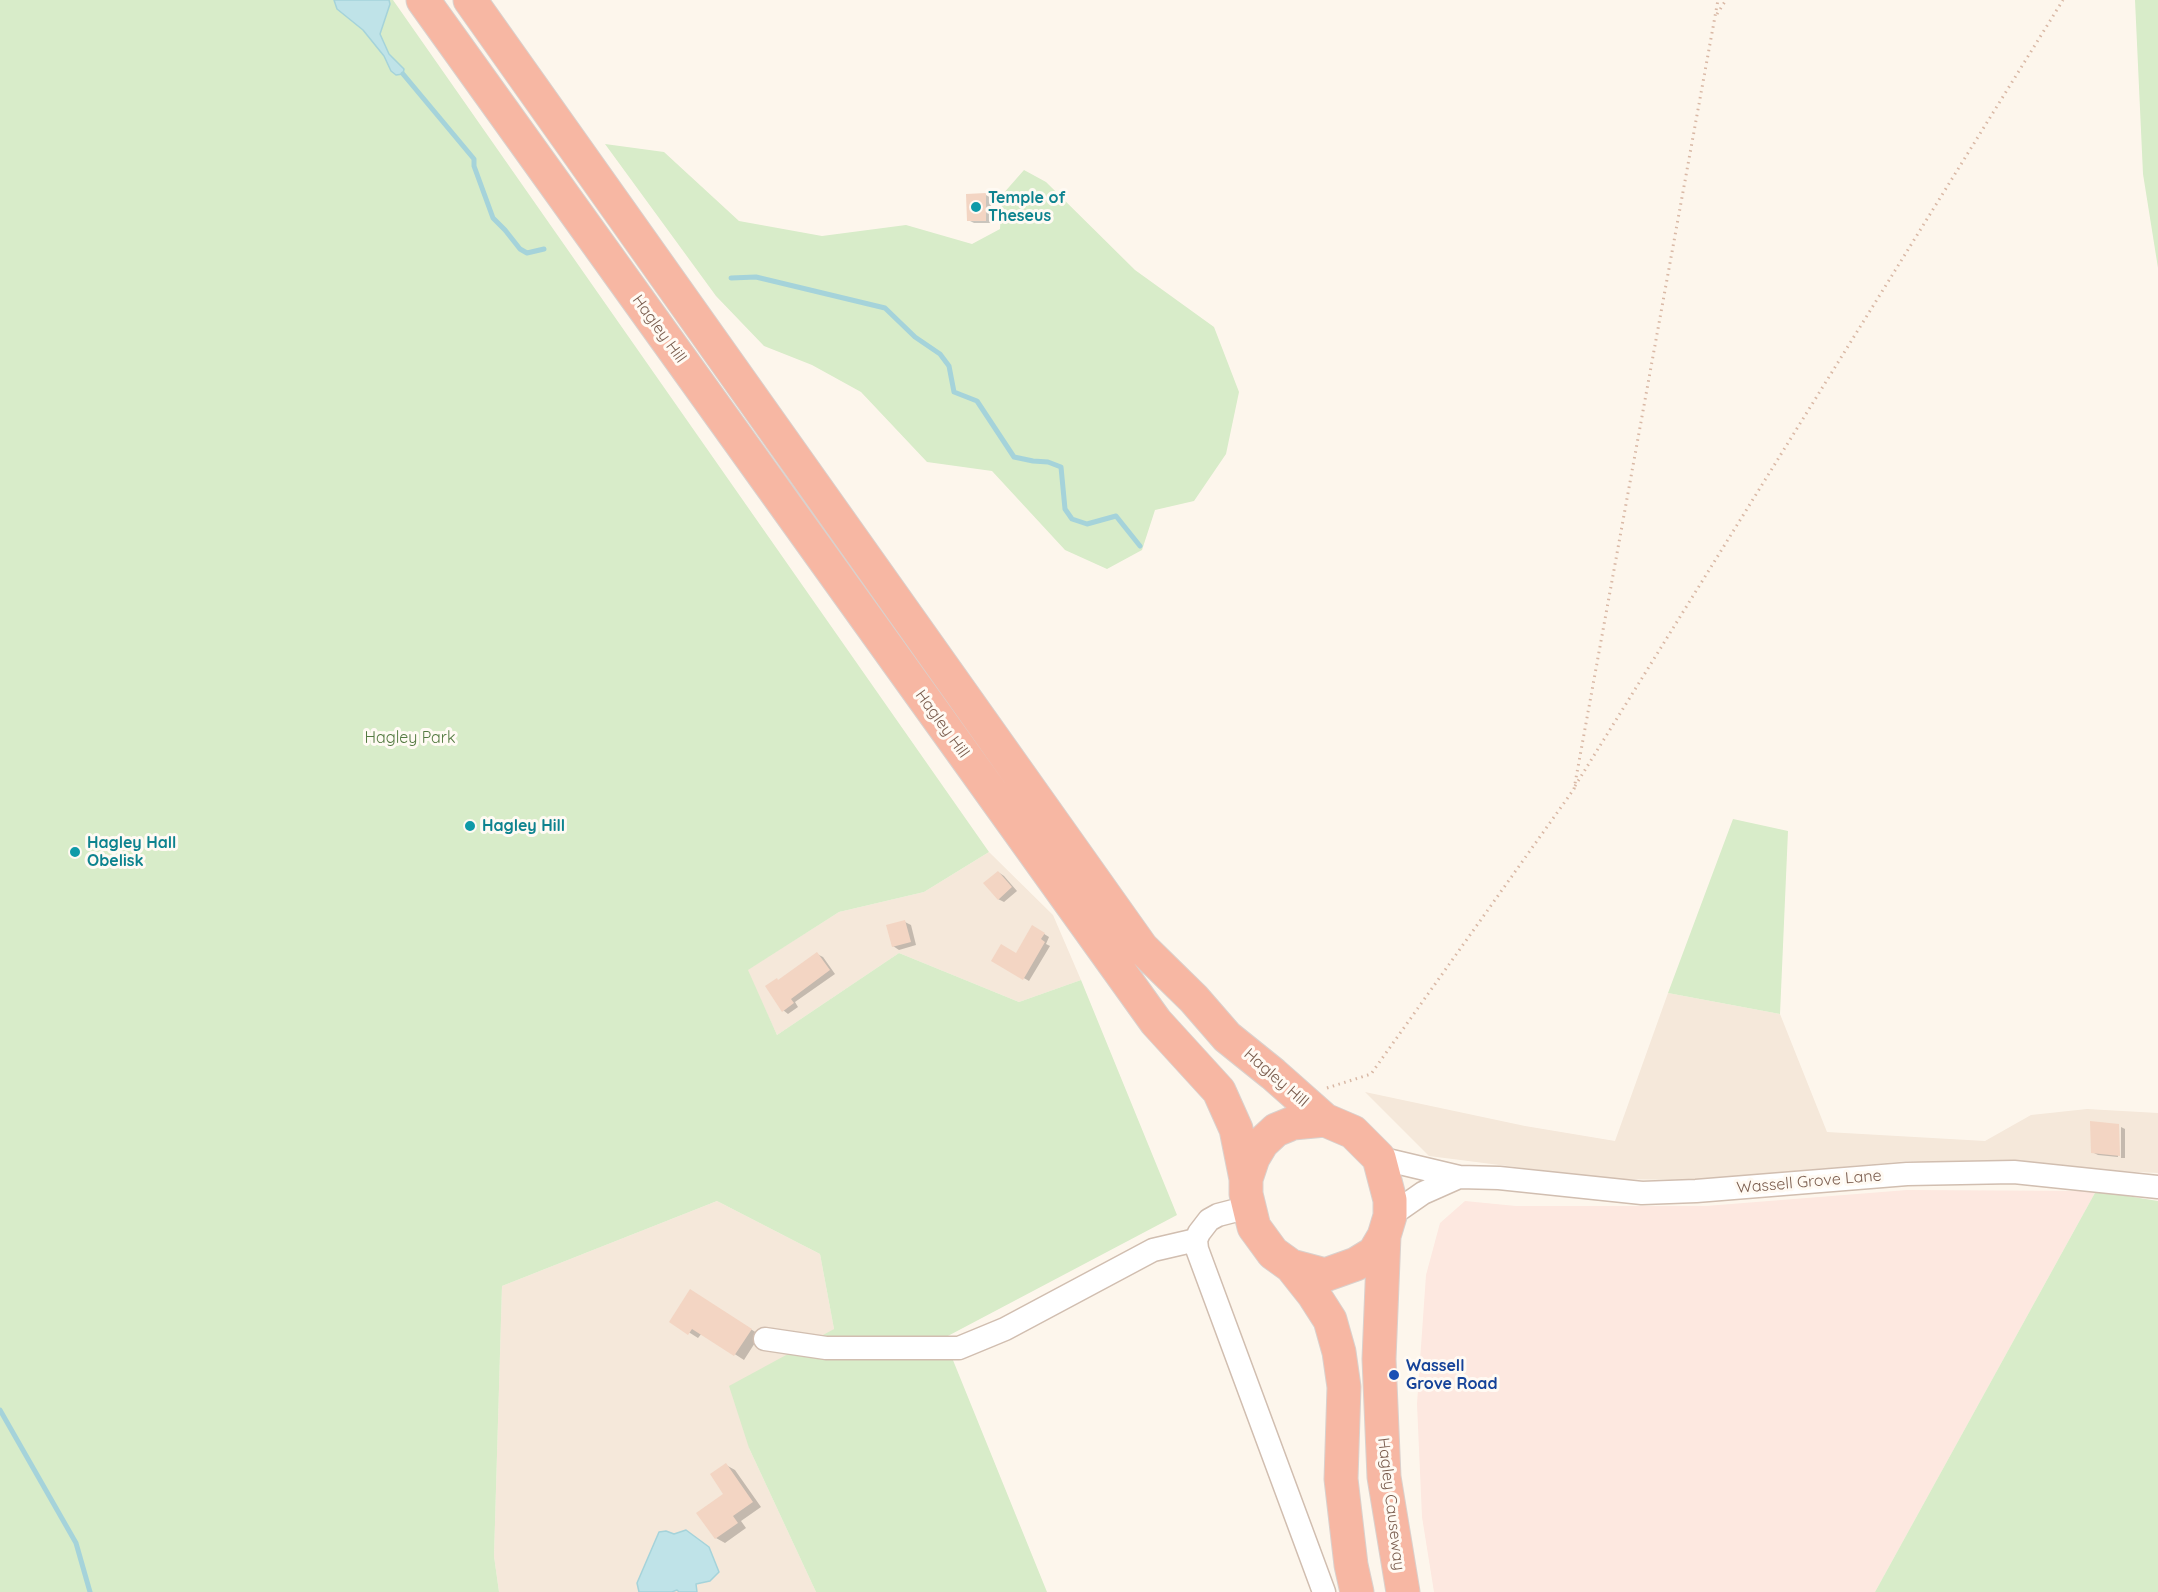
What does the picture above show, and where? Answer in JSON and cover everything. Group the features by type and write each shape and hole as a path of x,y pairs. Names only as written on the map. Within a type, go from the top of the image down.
{"highway":[{"name":"Hagley Hill","path":"423,0 1156,1022 1219,1091 1236,1129 1248,1193"},
{"name":"Hagley Hill","path":"478,10 1142,948 1194,999 1227,1037 1324,1120"},
{"path":"1291,1266 1325,1275 1340,1270 1374,1253 1387,1226 1390,1200 1379,1158 1353,1132 1324,1120 1293,1123 1276,1130 1262,1143 1253,1158 1248,1193 1254,1227 1274,1253 1291,1266 1314,1295 1330,1320 1339,1352 1344,1387 1341,1479 1351,1565 1357,1592"},
{"name":"Hagley Causeway","path":"1387,1226 1379,1359 1384,1477 1403,1592"}],"street":[{"name":"Wassell Grove Lane","path":"1379,1158 1459,1177 1499,1178 1642,1193 1696,1191 1907,1174 2014,1172 2158,1187"},
{"name":"Wassell Grove Lane","path":"1387,1226 1423,1193 1459,1177"},
{"path":"1248,1193 1202,1226 1196,1240 1197,1250 1324,1592"},
{"path":"765,1339 826,1348 959,1348 1005,1329 1153,1250 1196,1240"}],"path":[{"path":"1574,789 1718,0"},
{"path":"1716,15 1726,0"},
{"path":"1299,1098 1371,1074 1574,789 2063,0"}],"shaded area":[{"path":"989,852 1053,915 1081,980 1019,1002 899,953 777,1035 747,970 839,912 924,892"},
{"path":"1668,993 1780,1014 1827,1132 1985,1141 2031,1115 2087,1109 2158,1113 2158,1173 1908,1161 1692,1180 1609,1179 1429,1156 1365,1092 1525,1126 1615,1141"},
{"path":"1907,1190 2096,1191 1875,1592 1434,1592 1422,1517 1417,1404 1426,1275 1440,1223 1465,1201 1516,1206 1706,1206"},
{"path":"717,1201 820,1254 834,1329 749,1448 816,1592 499,1592 494,1556 502,1286"}],"green space":[{"name":"Hagley Park","path":"0,0 393,0 989,852 924,892 839,912 748,970 777,1035 899,953 1019,1002 1081,980 1177,1215 944,1338 1047,1592 816,1592 749,1448 729,1386 834,1329 820,1254 717,1201 502,1286 494,1556 499,1592 0,1592"},
{"path":"2135,0 2158,0 2158,268 2143,174"},
{"path":"605,144 664,152 739,221 822,236 906,225 972,244 1000,229 1002,195 1024,170 1046,182 1135,270 1214,327 1239,392 1226,454 1194,501 1155,510 1142,550 1107,569 1065,550 992,471 927,462 861,392 812,365 764,346 716,296"},
{"path":"1733,819 1788,831 1780,1014 1668,993"},
{"path":"2096,1191 2158,1201 2158,1592 1875,1592"}],"water":[{"path":"334,0 389,0 390,4 380,34 389,54 404,69 403,74 396,75 391,71 384,56 363,30 337,9"},
{"path":"686,1530 709,1547 719,1572 710,1581 696,1584 697,1592 677,1590 639,1592 637,1583 659,1532 666,1531 674,1534"}],"building":[{"name":"Temple of Theseus","path":"986,193 986,221 967,221 966,194"},
{"path":"998,871 1012,887 998,900 983,883"},
{"path":"905,920 911,942 892,947 886,925"},
{"path":"1032,925 1045,933 1041,939 1045,942 1023,980 991,961 1001,944 1016,953"},
{"path":"817,952 830,970 791,999 794,1003 782,1012 765,986 777,978 778,980"},
{"path":"2090,1121 2119,1124 2120,1156 2091,1153"},
{"path":"690,1289 752,1329 734,1356 692,1329 688,1335 669,1322"},
{"path":"726,1463 753,1502 733,1516 738,1523 715,1539 696,1513 723,1494 710,1474"}],"waterway":[{"path":"403,74 474,159 474,166 493,218 520,249 527,253 544,249"},
{"path":"731,278 756,277 885,308 915,337 940,354 949,366 954,392 977,401 1014,457 1048,462 1061,467 1065,509 1072,519 1087,524 1116,516 1140,546"},
{"path":"0,1410 76,1543 90,1592"}],"place":[{"name":"Temple of Theseus","path":"976,207"},
{"name":"Hagley Hill","path":"470,826"},
{"name":"Hagley Hall Obelisk","path":"75,852"},
{"name":"Wassell Grove Road","path":"1394,1375"}]}
